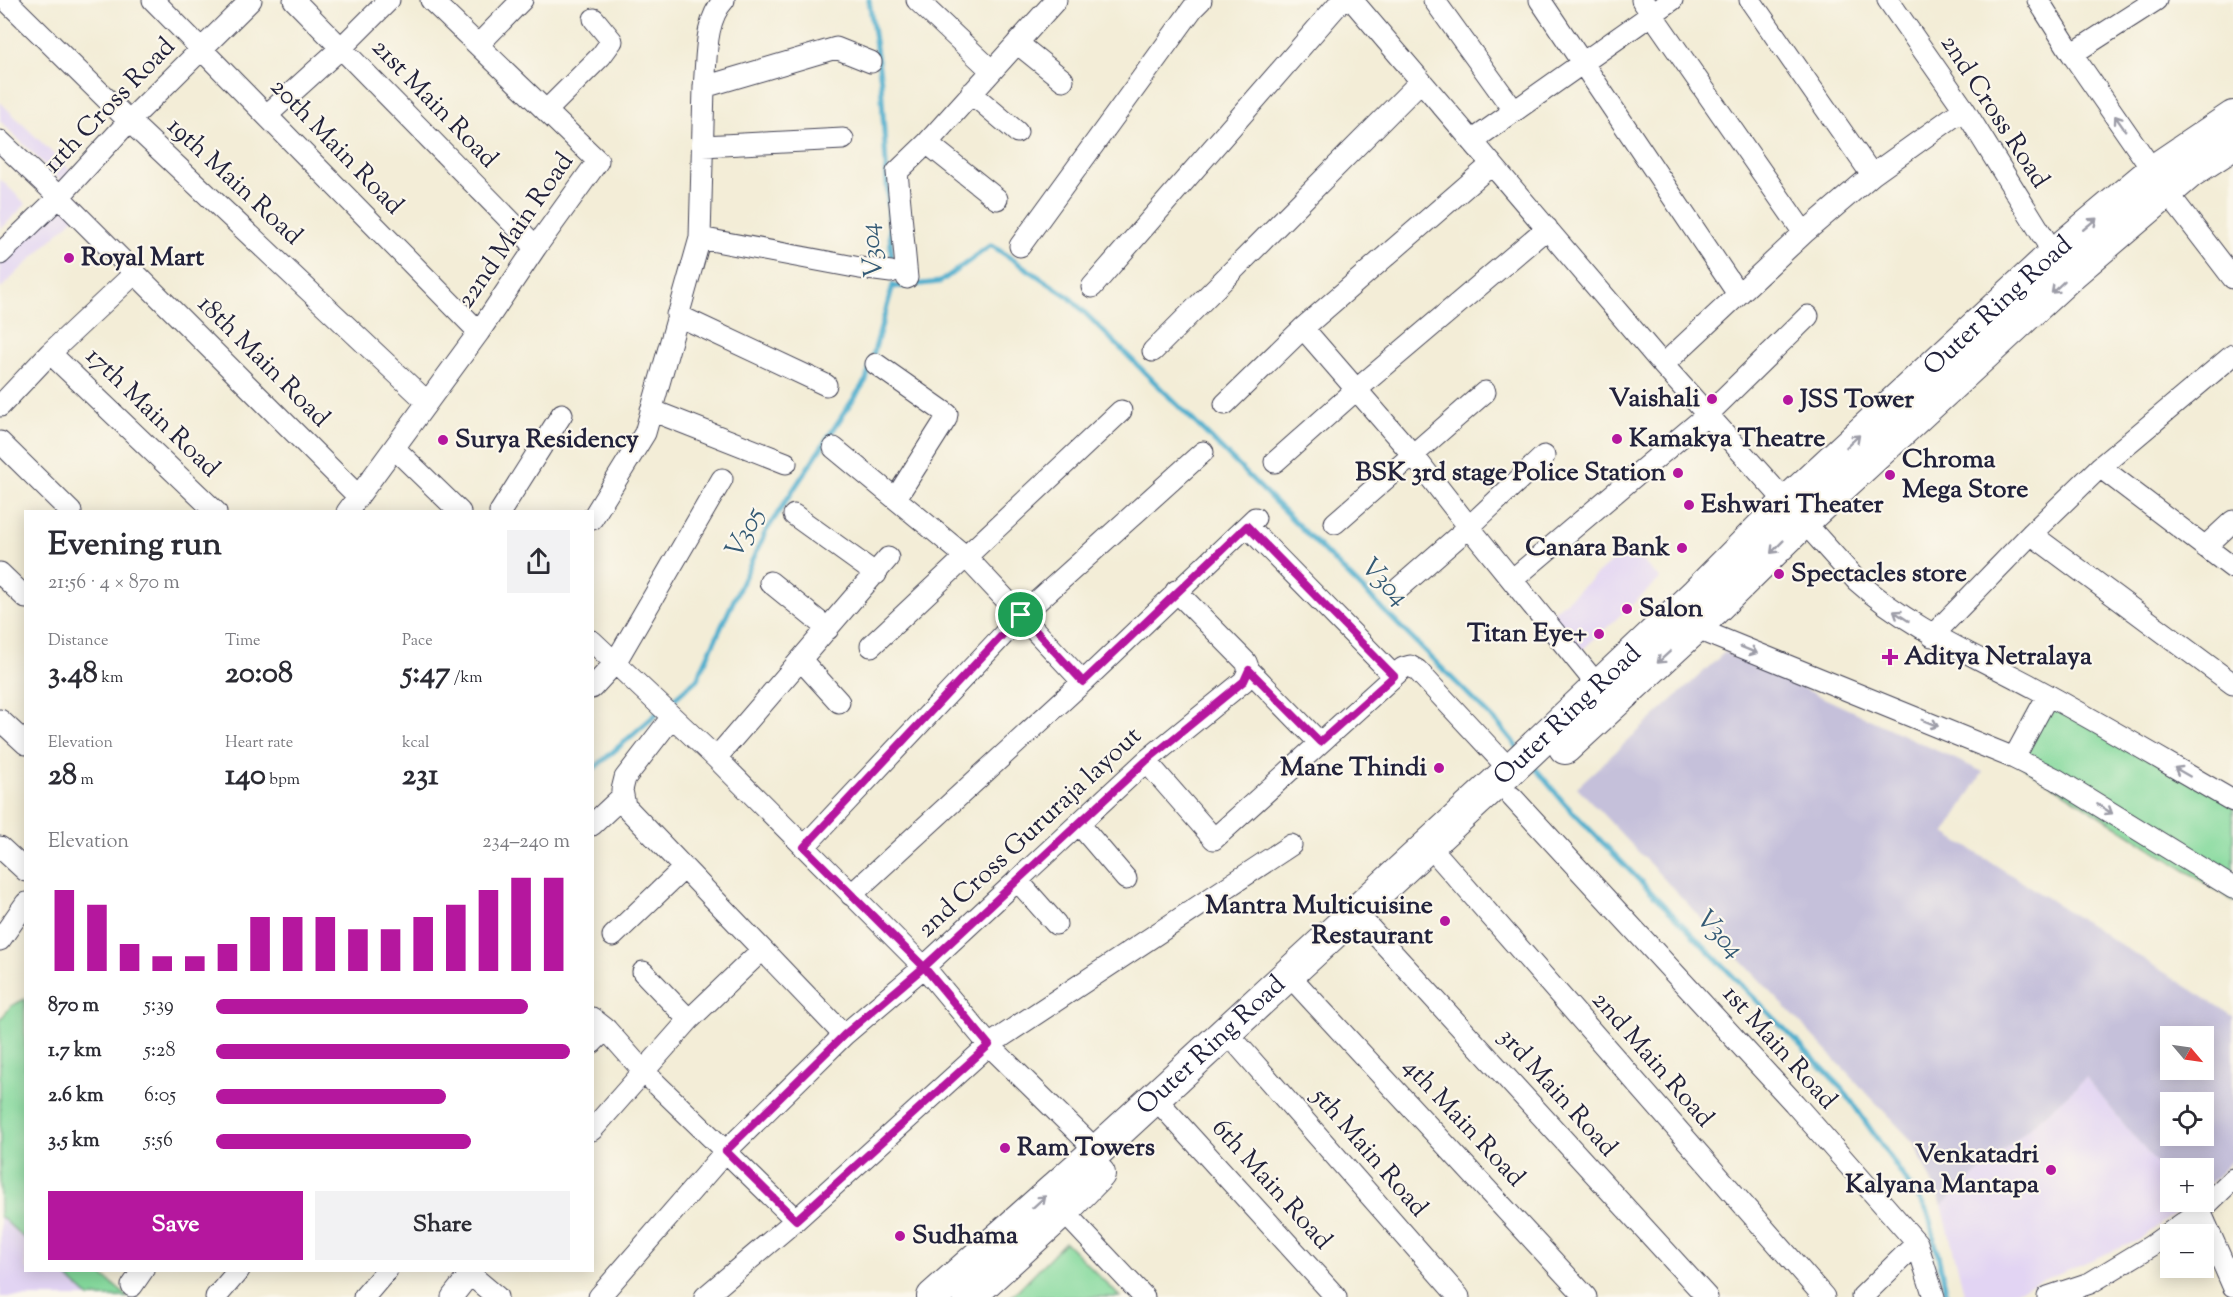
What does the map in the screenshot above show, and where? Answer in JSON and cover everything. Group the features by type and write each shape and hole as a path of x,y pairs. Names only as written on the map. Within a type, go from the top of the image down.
{"highway":[{"name":"Outer Ring Road","path":"1554,744 1598,687 1697,593 2073,273 2160,181 2233,117"},
{"name":"Outer Ring Road","path":"933,1297 1554,744 1695,628 1794,512 2054,254 2160,181 2190,172 2233,144"},
{"name":"Outer Ring Road","path":"969,1297 1063,1211 1166,1110 1299,986 1440,858 1516,778"}],"street":[{"name":"19th Main Road","path":"6,0 129,121 427,402"},
{"name":"20th Main Road","path":"153,0 479,332"},
{"name":"11th Cross Road","path":"0,254 59,197 129,121 251,0"},
{"name":"21st Main Road","path":"294,0 536,247"},
{"path":"267,115 389,0"},
{"name":"22nd Main Road","path":"352,504 479,332 598,161 431,0"},
{"path":"478,45 522,0"},
{"path":"594,516 645,434 700,238 704,87 711,25 716,9 724,0"},
{"path":"917,0 991,70"},
{"path":"1020,246 1193,8 1202,0"},
{"path":"1092,287 1342,0"},
{"path":"1352,0 1663,365 1857,581 1876,598 1932,636 2048,696 2233,801"},
{"path":"1434,0 1515,111"},
{"path":"1540,0 1738,294"},
{"path":"1473,141 1583,63 1647,7 1672,0"},
{"path":"1750,0 1872,175"},
{"name":"2nd Cross Road","path":"1888,0 1964,109 2054,254"},
{"path":"2038,0 2072,54 2160,181 2233,278"},
{"path":"2072,54 2156,0"},
{"path":"700,238 899,275 897,172 927,143 1017,43 1045,4"},
{"path":"1647,7 1804,233"},
{"path":"546,111 601,56 612,41 594,19"},
{"path":"1017,43 1063,80"},
{"path":"704,87 836,48 871,62"},
{"path":"1153,351 1421,81"},
{"path":"971,93 1017,132"},
{"path":"1663,365 1804,233 1872,175 1964,109"},
{"path":"703,146 843,139"},
{"name":"18th Main Road","path":"0,141 135,273 352,504"},
{"path":"927,143 997,199"},
{"path":"1225,404 1303,328 1492,164"},
{"path":"1275,462 1547,228"},
{"path":"0,406 50,353 135,273"},
{"path":"677,315 825,385"},
{"path":"1512,580 1707,415 1808,316"},
{"path":"1303,328 1413,456 1598,687"},
{"name":"17th Main Road","path":"50,353 214,510"},
{"path":"1932,636 2100,467 2233,354"},
{"path":"876,364 947,414 896,498"},
{"path":"1335,523 1485,392"},
{"path":"651,410 786,463"},
{"path":"871,646 1121,411"},
{"path":"501,510 562,414"},
{"path":"0,442 68,510"},
{"path":"394,448 458,510"},
{"path":"834,448 965,556 1083,682"},
{"path":"804,847 1021,615 1203,452"},
{"path":"1397,590 1469,527 1544,456"},
{"path":"2100,467 2233,568"},
{"path":"594,686 615,663 722,479"},
{"path":"716,758 882,566 794,515"},
{"path":"2205,547 2233,521"},
{"path":"851,895 1083,682 1251,522 1394,676 1214,838 1146,761"},
{"path":"2031,534 2233,684"},
{"path":"0,573 24,596"},
{"path":"770,582 828,629"},
{"path":"1176,591 1320,742"},
{"path":"1695,628 2014,758 2056,779 2233,888"},
{"path":"594,643 716,758 924,967 989,1045 1096,1151"},
{"path":"801,660 839,702"},
{"name":"1st Main Road","path":"1394,676 1403,668 1410,666 1417,670 1516,778 1917,1243 1934,1297"},
{"name":"2nd Cross Gururaja layout","path":"599,1297 726,1151 844,1035 924,967 1146,761 1244,681 1249,670"},
{"path":"2014,758 2048,696"},
{"path":"666,711 625,778 621,790 626,806 844,1035"},
{"path":"0,720 24,742"},
{"path":"594,823 623,796"},
{"path":"1079,824 1126,879"},
{"path":"705,1297 796,1220 989,1045 1291,844"},
{"path":"0,847 24,869"},
{"name":"2nd Main Road","path":"1440,858 1824,1297"},
{"path":"613,936 684,868"},
{"path":"1017,880 1056,924"},
{"path":"0,940 24,906"},
{"name":"3rd Main Road","path":"1367,925 1707,1297"},
{"path":"594,1128 689,1020 762,950"},
{"path":"643,972 689,1020"},
{"name":"4th Main Road","path":"1299,986 1586,1297"},
{"path":"597,1030 643,1071 796,1220"},
{"name":"5th Main Road","path":"1238,1045 1459,1297"},
{"name":"6th Main Road","path":"1166,1110 1336,1297"},
{"path":"2214,1197 2233,1179"},
{"path":"1063,1211 1144,1297"},
{"path":"2048,1297 2090,1283 2151,1246 2199,1212"},
{"path":"2200,1212 2233,1286"},
{"path":"1862,1297 1917,1243"},
{"path":"216,1297 237,1272"},
{"path":"364,1297 385,1272"},
{"path":"452,1297 469,1272 497,1297"}],"shaded area":[{"path":"0,102 77,177 67,187 0,121"},
{"path":"0,179 26,204 0,230"},
{"path":"59,197 77,215 0,289 0,256"},
{"path":"1628,547 1660,579 1581,651 1550,615"},
{"path":"1725,652 1983,772 1945,833 2233,1016 2233,1160 2214,1179 2214,1158 2160,1158 2160,1168 2086,1078 1942,1205 1914,1143 1577,787"},
{"path":"2086,1078 2160,1168 2160,1212 2177,1212 2139,1240 2002,1297 1965,1297 1942,1205"},
{"path":"0,1216 24,1237 24,1272 63,1272 91,1297 0,1297"}],"green space":[{"path":"2051,696 2233,801 2233,901 2015,761 2016,740 2022,722 2034,707"},
{"path":"24,1000 24,1238 0,1216 0,1020 11,1006"},
{"path":"1065,1242 1120,1297 1011,1297"},
{"path":"61,1272 98,1272 128,1297 89,1297"}],"waterway":[{"name":"V304","path":"869,0 881,81 892,267"},
{"name":"V304","path":"893,287 940,282 991,245 1069,297 1502,728 1519,749"},
{"name":"V305","path":"667,705 697,679 766,531 866,380 893,285"},
{"name":"V305","path":"594,768 660,711"},
{"name":"V304","path":"1531,763 1565,804 1842,1088 1928,1212 1947,1295"}],"place":[{"name":"Royal Mart","path":"69,258"},
{"name":"Vaishali","path":"1712,399"},
{"name":"JSS Tower","path":"1788,400"},
{"name":"Kamakya Theatre","path":"1617,439"},
{"name":"Surya Residency","path":"443,440"},
{"name":"BSK 3rd stage Police Station","path":"1678,473"},
{"name":"Chroma Mega Store","path":"1890,475"},
{"name":"Eshwari Theater","path":"1689,505"},
{"name":"Canara Bank","path":"1682,548"},
{"name":"Spectacles store","path":"1779,574"},
{"name":"Salon","path":"1627,609"},
{"name":"Titan Eye+","path":"1599,634"},
{"name":"Aditya Netralaya","path":"1890,657"},
{"name":"Mane Thindi","path":"1439,768"},
{"name":"Mantra Multicuisine Restaurant","path":"1445,921"},
{"name":"Ram Towers","path":"1005,1148"},
{"name":"Venkatadri Kalyana Mantapa","path":"2051,1170"},
{"name":"Sudhama","path":"900,1236"}],"route":[{"path":"1021,615 804,847 924,967 844,1035 726,1151 796,1220 989,1045 924,967 1146,761 1244,681 1249,670 1320,742 1394,676 1247,526 1176,591 1083,682 1021,615"}]}
